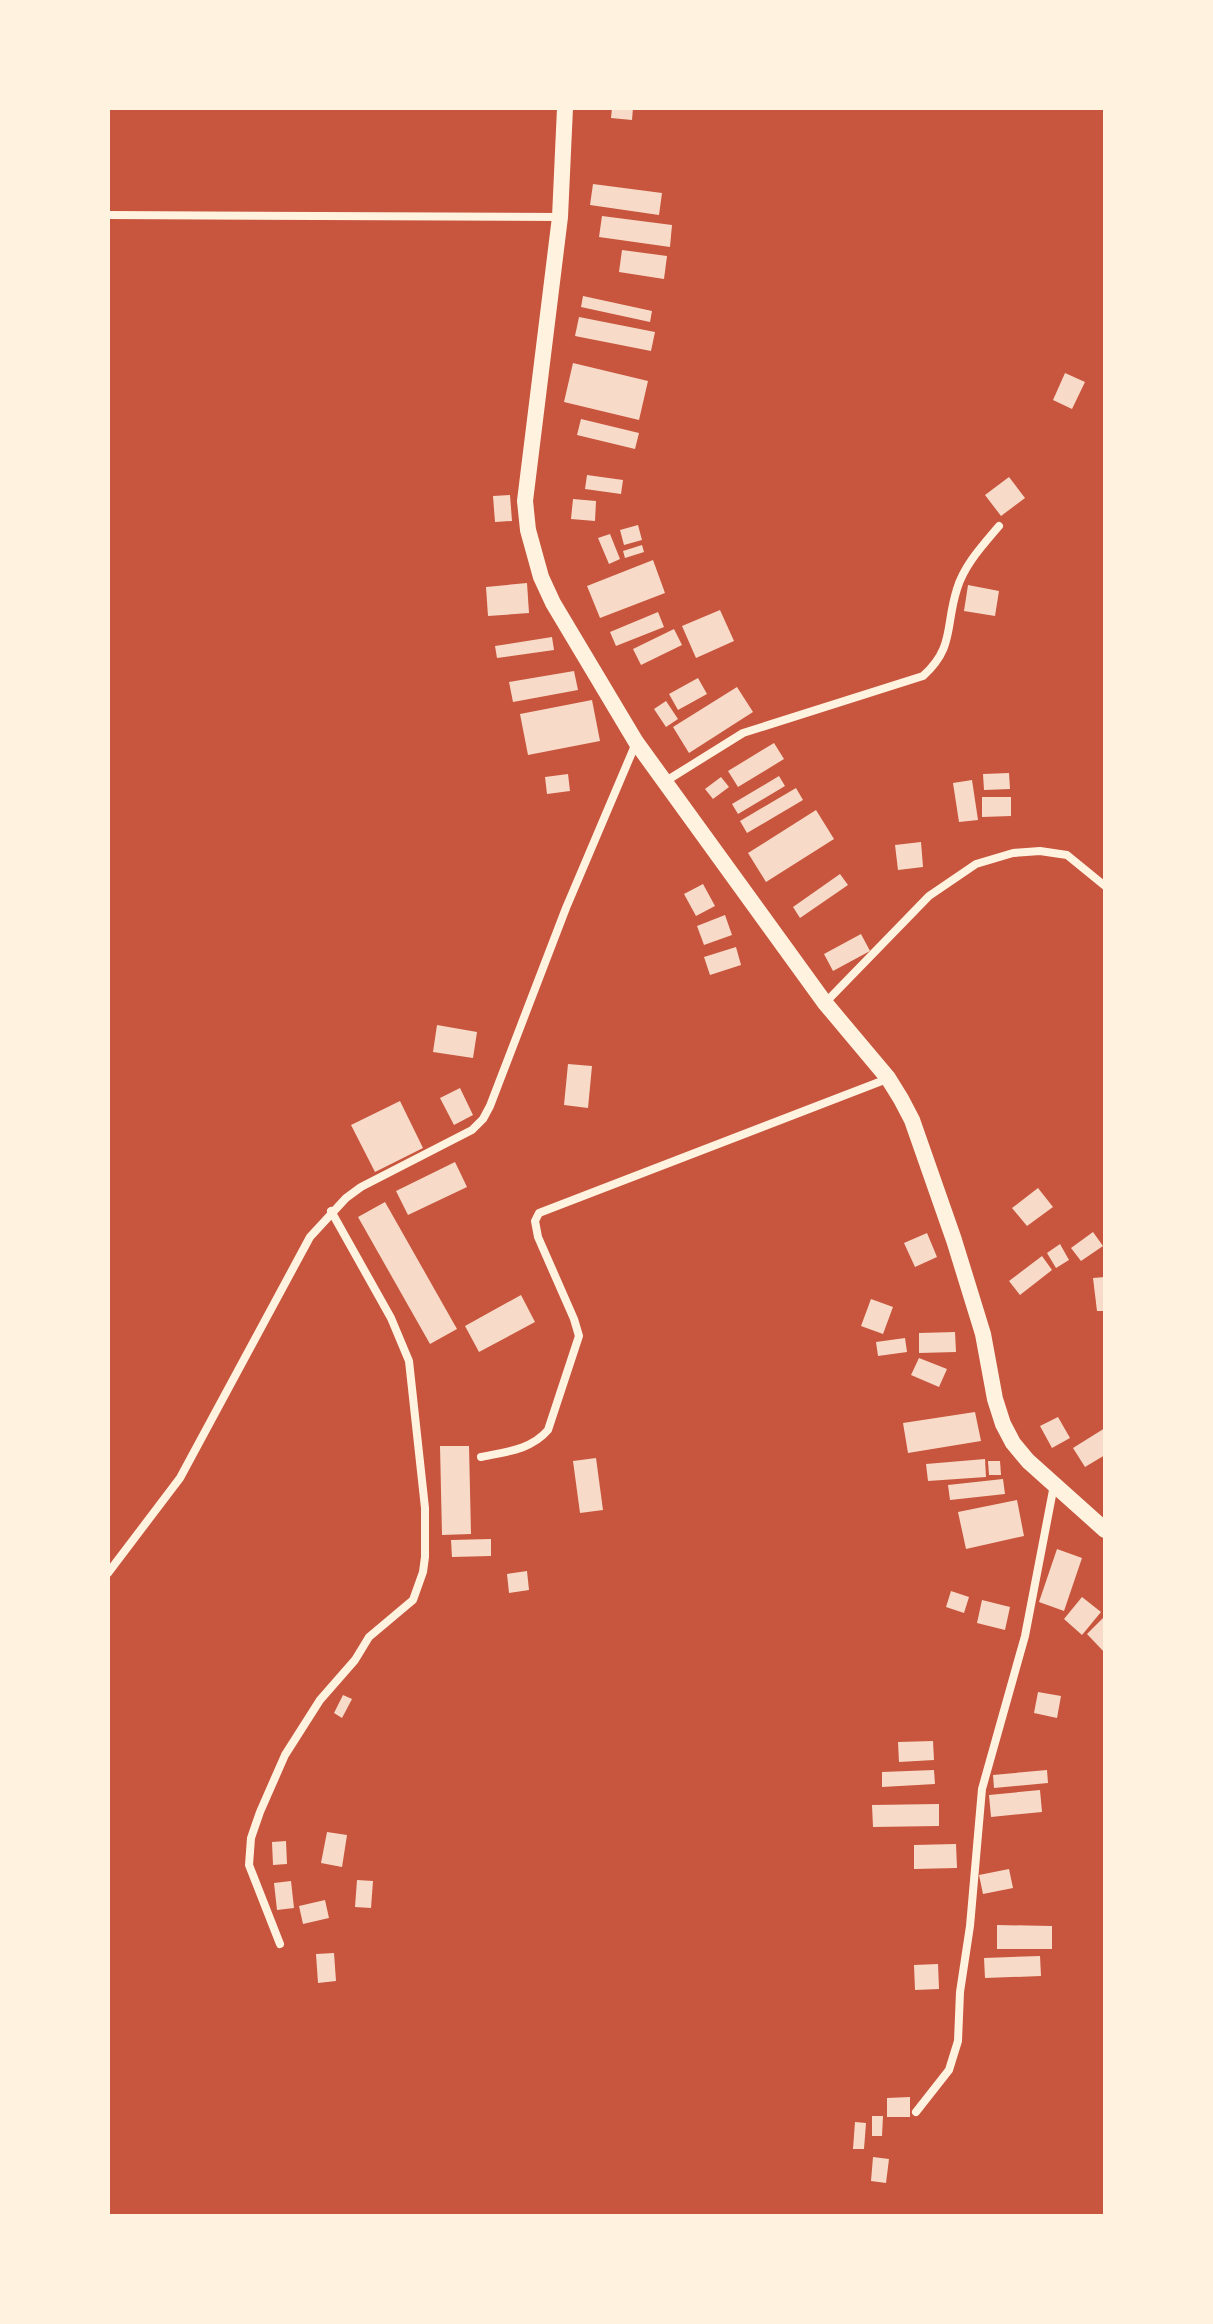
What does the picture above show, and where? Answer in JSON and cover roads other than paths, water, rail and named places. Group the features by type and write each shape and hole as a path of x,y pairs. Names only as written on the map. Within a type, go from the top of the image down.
{"main road":[{"path":"565,108 560,217 525,501 528,530 541,577 553,603 636,742 825,1003 888,1078 912,1120 954,1240 983,1334 1003,1424 1028,1461 1105,1530"}],"street":[{"path":"108,215 560,217"},
{"path":"666,781 743,733 923,676 939,661 946,643 957,587 973,556 999,526"},
{"path":"108,1573 180,1478 302,1251 331,1211 361,1187 459,1137 483,1119 566,908 636,742"},
{"path":"825,1003 929,896 976,864 1013,853 1040,851 1067,855 1105,886"},
{"path":"481,1457 539,1441 548,1430 579,1336 538,1237 535,1221 539,1213 888,1078"},
{"path":"280,1944 249,1865 251,1838 260,1812 285,1755 320,1700 380,1625 413,1600 425,1557 425,1508 409,1361 391,1318 331,1211"},
{"path":"916,2112 949,2070 958,2041 960,1992 970,1926 982,1789 1025,1636 1054,1484"}]}
